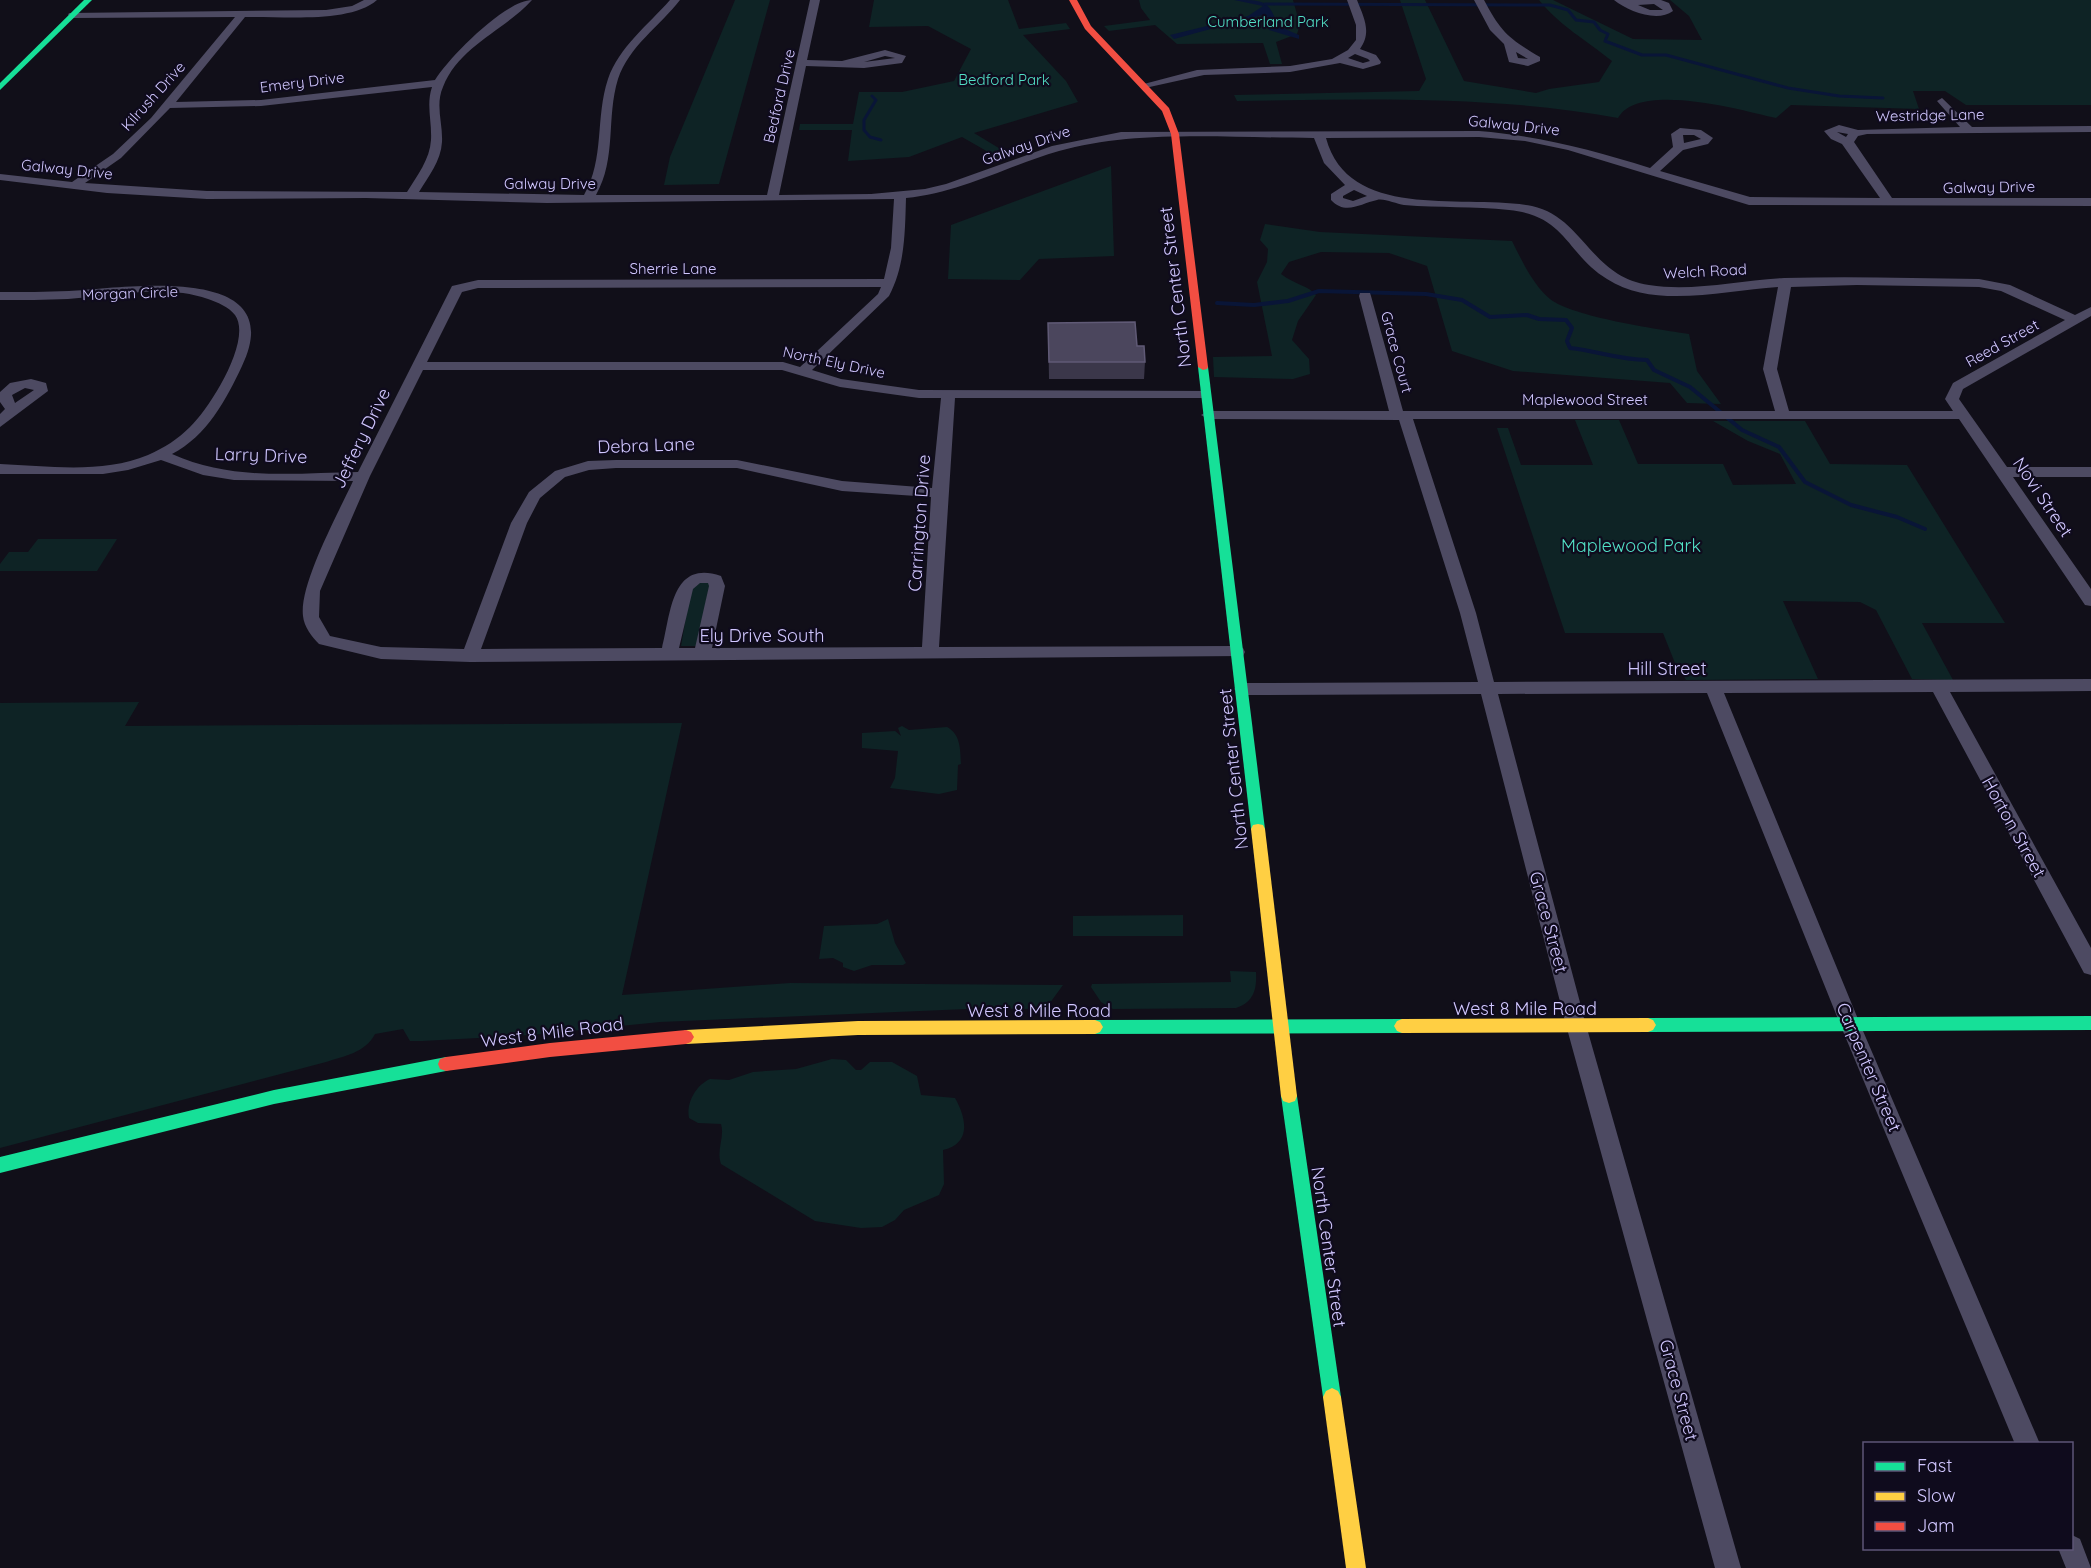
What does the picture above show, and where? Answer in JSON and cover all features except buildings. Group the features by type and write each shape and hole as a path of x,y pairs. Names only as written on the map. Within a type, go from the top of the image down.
{"street":[{"path":"0,88 88,0"},
{"path":"73,15 343,12 372,0"},
{"path":"410,196 436,150 432,108 439,83 459,54 527,0"},
{"path":"588,199 599,177 604,160 612,81 618,66 675,0"},
{"name":"Bedford Drive","path":"772,198 815,0"},
{"name":"North Center Street","path":"1073,0 1088,27 1145,85 1166,110 1175,134 1205,394 1243,689 1280,1026 1356,1568"},
{"path":"1145,85 1204,72 1299,69 1339,59 1353,50 1360,42 1362,33 1352,0"},
{"path":"1479,0 1489,23 1509,43"},
{"name":"Kilrush Drive","path":"75,185 126,148 168,105 242,14"},
{"path":"1339,59 1364,66 1376,62 1372,57 1353,50"},
{"path":"802,63 846,63"},
{"name":"Emery Drive","path":"168,105 261,103 439,83"},
{"path":"1942,101 1968,129"},
{"path":"1857,133 1839,128 1830,131 1835,137 1848,142 1848,146 1890,203"},
{"name":"Westridge Lane","path":"1848,142 1857,133 1968,129 2091,129"},
{"name":"Welch Road","path":"1319,134 1333,168 1354,185 1378,194 1425,205 1514,207 1533,211 1562,225 1585,256 1602,273 1632,286 1677,290 1785,282 1979,283 2005,288 2076,320"},
{"name":"Galway Drive","path":"0,177 173,194 588,199 900,196 950,187 1027,158 1076,143 1121,135 1502,135 1570,147 1749,201 2091,202"},
{"path":"1653,172 1679,148"},
{"path":"1354,185 1337,194 1337,200 1348,205 1359,205 1378,194"},
{"path":"805,370 883,296 890,284 900,196"},
{"path":"1784,415 1772,383 1770,369 1785,282"},
{"name":"Sherrie Lane","path":"457,289 478,284 890,284"},
{"name":"Jeffery Drive","path":"310,609 316,579 363,476 457,289"},
{"name":"Morgan Circle","path":"0,296 180,291 217,298 238,311 247,331 242,352 206,418 181,442 161,454 128,465 93,471 0,469"},
{"name":"Grace Court","path":"1365,296 1401,416"},
{"name":"Reed Street","path":"1962,415 1952,399 1958,386 2091,312"},
{"name":"North Ely Drive","path":"419,366 783,366 805,370 840,383 880,390 948,396 1205,394"},
{"name":"Carrington Drive","path":"930,653 939,492 948,396"},
{"path":"0,423 11,408"},
{"name":"Maplewood Street","path":"1209,415 1962,415"},
{"name":"Novi Street","path":"1962,415 2091,601"},
{"name":"Grace Street","path":"1401,416 1468,614 1485,688 1576,1025 1728,1568"},
{"name":"Larry Drive","path":"161,454 183,466 214,474 363,476"},
{"name":"Debra Lane","path":"470,656 526,509 547,482 571,470 616,464 737,464 842,486 939,492"},
{"path":"2003,472 2091,472"},
{"path":"669,655 685,588 692,580 704,577 715,580 717,586 702,655"},
{"name":"Ely Drive South","path":"310,609 318,633 325,640 381,653 470,656 1237,652"},
{"name":"Hill Street","path":"1243,689 2091,685"},
{"name":"Horton Street","path":"1938,686 2091,967"},
{"name":"Carpenter Street","path":"1714,688 1850,1024 2028,1442"},
{"name":"West 8 Mile Road","path":"0,1165 197,1114 368,1077 559,1048 737,1032 858,1028 2091,1023"},
{"path":"2072,1550 2079,1568"}],"green space":[{"path":"735,0 770,0 719,184 664,185 670,157"},
{"name":"Bedford Park","path":"874,0 1008,0 1019,29 1066,23 1070,29 1023,35 1066,81 1078,102 974,133 1007,153 997,157 962,137 909,157 848,161 852,130 799,130 800,124 853,124 859,92 902,92 954,81 971,49 928,26 869,27"},
{"name":"Cumberland Park","path":"1139,0 1293,0 1300,25 1297,34 1276,42 1282,64 1270,64 1263,43 1177,44 1155,25 1109,31 1104,26 1150,20 1141,8"},
{"path":"1400,0 1425,0 1464,81 1536,93 1599,82 1612,61 1564,25 1539,0 1553,0 1633,39 1702,40 1689,16 1670,0 2091,0 2091,105 1966,105 1945,91 1913,91 1919,109 1791,105 1776,118 1692,101 1668,100 1646,101 1629,107 1618,118 1523,105 1476,102 1380,99 1237,101 1234,95 1419,91 1426,79"},
{"path":"1111,166 1114,256 1039,259 1020,280 948,279 951,225"},
{"path":"1265,224 1320,232 1512,241 1538,287 1550,299 1561,305 1596,317 1689,334 1697,371 1721,404 1687,403 1670,383 1513,371 1452,351 1427,266 1389,253 1321,252 1289,262 1281,274 1316,295 1298,321 1292,340 1309,359 1310,374 1293,379 1214,377 1213,357 1272,356 1257,282 1267,262 1268,249 1260,240"},
{"name":"Maplewood Park","path":"1575,420 1619,420 1638,464 1723,464 1733,485 1796,484 1780,454 1748,441 1713,421 1805,421 1830,464 1907,465 2005,623 1922,623 1953,680 1912,679 1876,610 1860,602 1783,601 1818,679 1686,680 1675,663 1663,633 1565,633 1497,428 1508,428 1521,465 1593,465"},
{"path":"38,539 117,539 97,571 0,571 0,564 9,552 28,552"},
{"path":"708,582 710,584 696,646 681,646 691,588 697,583"},
{"path":"139,702 125,726 682,723 622,995 790,983 1063,985 1047,1007 1030,1009 990,1008 660,1022 531,1035 422,1041 410,1041 403,1029 375,1034 366,1046 347,1056 0,1148 0,703"},
{"path":"902,726 909,730 947,727 952,730 959,743 961,764 958,765 957,790 939,794 890,788 895,778 898,751 862,748 862,733 895,731 901,736 898,728"},
{"path":"1183,915 1183,936 1073,936 1073,916"},
{"path":"888,919 895,943 906,963 903,965 872,965 854,971 843,967 843,963 833,958 819,959 824,926 877,924"},
{"path":"1230,971 1256,972 1256,984 1251,998 1236,1008 1113,1009 1101,1002 1091,987 1092,984 1231,982"},
{"path":"832,1059 846,1060 856,1070 861,1070 870,1062 892,1062 917,1076 921,1095 955,1098 962,1114 964,1130 962,1136 952,1147 943,1150 944,1184 939,1195 904,1210 895,1220 882,1227 861,1228 815,1221 721,1164 719,1154 721,1124 698,1123 689,1118 689,1106 693,1095 710,1079 729,1080 753,1072 796,1069"}],"water":[{"path":"1234,0 1264,3 1272,11 1278,26 1299,35 1299,39 1269,30 1266,14 1174,39 1170,35 1248,16 1263,6"}],"waterway":[{"path":"1265,4 1550,5 1568,10 1576,20 1594,22 1600,30 1608,34 1605,41 1642,55 1666,55 1788,88 1839,96 1883,98"},
{"path":"872,96 876,100 864,120 864,130 870,137 881,140"},
{"path":"1217,303 1254,305 1288,301 1319,291 1426,294 1462,300 1490,317 1527,315 1539,319 1566,320 1572,328 1567,341 1570,348 1627,359 1647,360 1654,370 1690,387 1742,430 1779,447 1805,482 1851,505 1897,517 1925,529"}],"traffic: fast":[{"path":"0,88 88,0"},
{"path":"1203,367 1258,829"},
{"path":"1648,1025 2091,1023"},
{"path":"1095,1027 1402,1026"},
{"path":"0,1165 274,1097 446,1064"},
{"path":"1289,1096 1332,1397"}],"traffic: slow":[{"path":"1258,829 1289,1096"},
{"path":"1402,1026 1648,1025"},
{"path":"686,1037 858,1028 1095,1027"},
{"path":"1332,1397 1356,1568"}],"traffic: jam":[{"path":"1073,0 1088,27 1166,110 1175,134 1203,367"},
{"path":"446,1064 550,1050 686,1037"}]}
